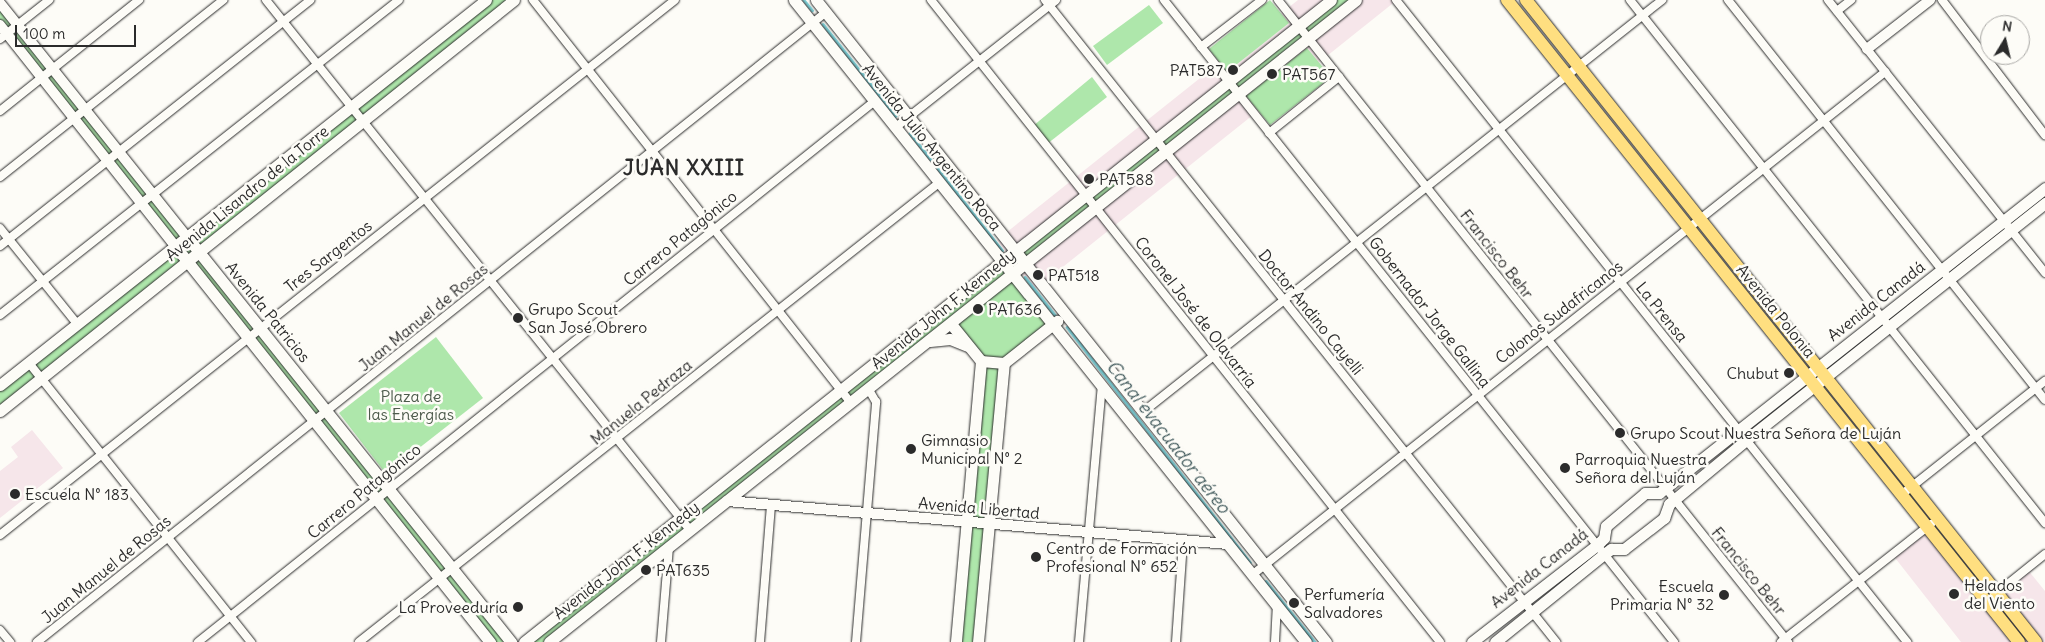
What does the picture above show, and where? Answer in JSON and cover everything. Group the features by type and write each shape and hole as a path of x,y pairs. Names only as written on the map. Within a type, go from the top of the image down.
{"main road":[{"name":"Avenida Lisandro de la Torre","path":"0,385 486,0"},
{"name":"Avenida Lisandro de la Torre","path":"0,411 514,0"},
{"name":"Avenida Julio Argentino Roca","path":"794,0 1306,642"},
{"name":"Avenida Julio Argentino Roca","path":"816,0 1326,642"},
{"name":"Avenida John F. Kennedy","path":"524,642 952,302 1014,250 1230,83 1331,0"},
{"name":"Avenida John F. Kennedy","path":"549,642 869,390 1024,263 1356,0"},
{"name":"Avenida Polonia","path":"1507,0 2019,642"},
{"name":"Avenida Polonia","path":"1526,0 2036,642"},
{"name":"Avenida Canadá","path":"1822,372 1882,317 1945,274 2007,225 2045,188"},
{"name":"Avenida Canadá","path":"2007,225 2045,203"},
{"name":"Avenida Patricios","path":"188,237 511,642"},
{"name":"Avenida Patricios","path":"176,247 490,642"},
{"name":"Avenida Canadá","path":"1472,642 1597,545 1604,538 1606,526 1645,493 1659,493 1738,430 1890,327 1945,274"},
{"path":"952,302 951,324 981,361 956,642"},
{"path":"981,361 1004,363 1065,315"},
{"path":"930,341 950,340 971,349"},
{"path":"978,642 1004,363"},
{"name":"Avenida Canadá","path":"1495,642 1604,554 1611,550 1624,550 1664,518 1669,504 1746,440 1810,381"}],"street":[{"path":"2,32 17,25 49,0"},
{"path":"0,110 139,0"},
{"path":"0,177 223,0"},
{"path":"266,0 690,530"},
{"path":"0,246 310,0"},
{"path":"0,316 399,0"},
{"path":"533,0 851,403"},
{"name":"Tres Sargentos","path":"0,535 675,0"},
{"name":"Coronel José de Olavarría","path":"931,0 1440,642"},
{"path":"896,128 979,62 1047,3 1056,0"},
{"name":"Gobernador Jorge Gallina","path":"1164,0 1674,642"},
{"path":"1201,47 1262,0"},
{"name":"Francisco Behr","path":"1278,0 1675,499 1785,641"},
{"name":"La Prensa","path":"1396,0 1907,642"},
{"path":"1630,0 2045,522"},
{"path":"1143,412 1662,0"},
{"path":"1728,0 2045,400"},
{"path":"1828,0 2045,273"},
{"path":"1837,11 1851,0"},
{"path":"1867,49 1930,0"},
{"path":"1942,0 2045,135"},
{"name":"Avenida Patricios","path":"0,3 188,237"},
{"name":"Doctor Andino Cayelli","path":"1047,3 1556,642"},
{"name":"Juan Manuel de Rosas","path":"37,642 825,13"},
{"name":"Avenida Patricios","path":"2,32 42,78 176,247"},
{"name":"Colonos Sudafricanos","path":"1252,575 1885,72"},
{"path":"1269,133 1339,77"},
{"name":"Carrero Patagónico","path":"198,642 875,101"},
{"name":"Manuela Pedraza","path":"359,642 940,182"},
{"path":"0,228 78,325"},
{"path":"29,363 251,642"},
{"path":"1902,495 2045,382"},
{"path":"1079,642 1102,384"},
{"path":"856,642 876,402 869,390"},
{"name":"Avenida Libertad","path":"727,501 1228,544"},
{"path":"760,642 771,505"},
{"path":"1785,641 1938,519"},
{"path":"1176,642 1183,540"},
{"path":"661,642 669,546"},
{"path":"1986,601 2045,554"},
{"path":"1274,642 1277,606"},
{"path":"0,630 10,642"}],"shaded area":[{"path":"1298,0 1397,0 1034,290 997,240"},
{"name":"Escuela N° 183","path":"32,430 63,468 0,518 0,471 18,457 11,447"},
{"path":"1927,527 1986,601 2027,569 2045,591 2045,642 1961,642 1892,554"}],"green space":[{"path":"486,0 514,0 199,252 511,642 490,642 188,261 0,411 0,385 176,247 0,25 0,3 188,237"},
{"path":"1270,0 1289,23 1227,72 1209,49"},
{"path":"1331,0 1356,0 1012,273 1053,324 1004,363 978,642 956,642 981,361 951,324 549,642 524,642"},
{"path":"1149,5 1163,23 1107,65 1093,46"},
{"path":"1307,48 1331,77 1270,125 1246,96"},
{"path":"1092,77 1107,97 1047,144 1033,126"},
{"name":"Plaza de las Energías","path":"436,337 483,398 386,474 339,413"}],"waterway":[{"name":"Canal evacuador aéreo","path":"804,0 812,10"},
{"name":"Canal evacuador aéreo","path":"823,24 896,116"},
{"name":"Canal evacuador aéreo","path":"910,133 1002,250"},
{"name":"Canal evacuador aéreo","path":"1025,277 1055,315"},
{"name":"Canal evacuador aéreo","path":"1067,327 1250,562"},
{"name":"Canal evacuador aéreo","path":"1266,581 1315,642"}],"place":[{"name":"PAT587","path":"1233,70"},
{"name":"PAT567","path":"1272,74"},
{"name":"PAT588","path":"1089,179"},
{"name":"PAT518","path":"1038,275"},
{"name":"PAT636","path":"978,309"},
{"name":"Grupo Scout San José Obrero","path":"518,318"},
{"name":"Chubut","path":"1789,373"},
{"name":"Grupo Scout Nuestra Señora de Luján","path":"1620,433"},
{"name":"Gimnasio Municipal N° 2","path":"911,449"},
{"name":"Parroquia Nuestra Señora del Luján","path":"1565,468"},
{"name":"Escuela N° 183","path":"15,494"},
{"name":"Centro de Formación Profesional N° 652","path":"1036,557"},
{"name":"PAT635","path":"646,570"},
{"name":"Helados del Viento","path":"1954,594"},
{"name":"Escuela Primaria N° 32","path":"1724,595"},
{"name":"Perfumería Salvadores","path":"1294,603"},
{"name":"La Proveeduría","path":"518,607"}],"district":[{"name":"JUAN XXIII","path":"684,168"}]}
